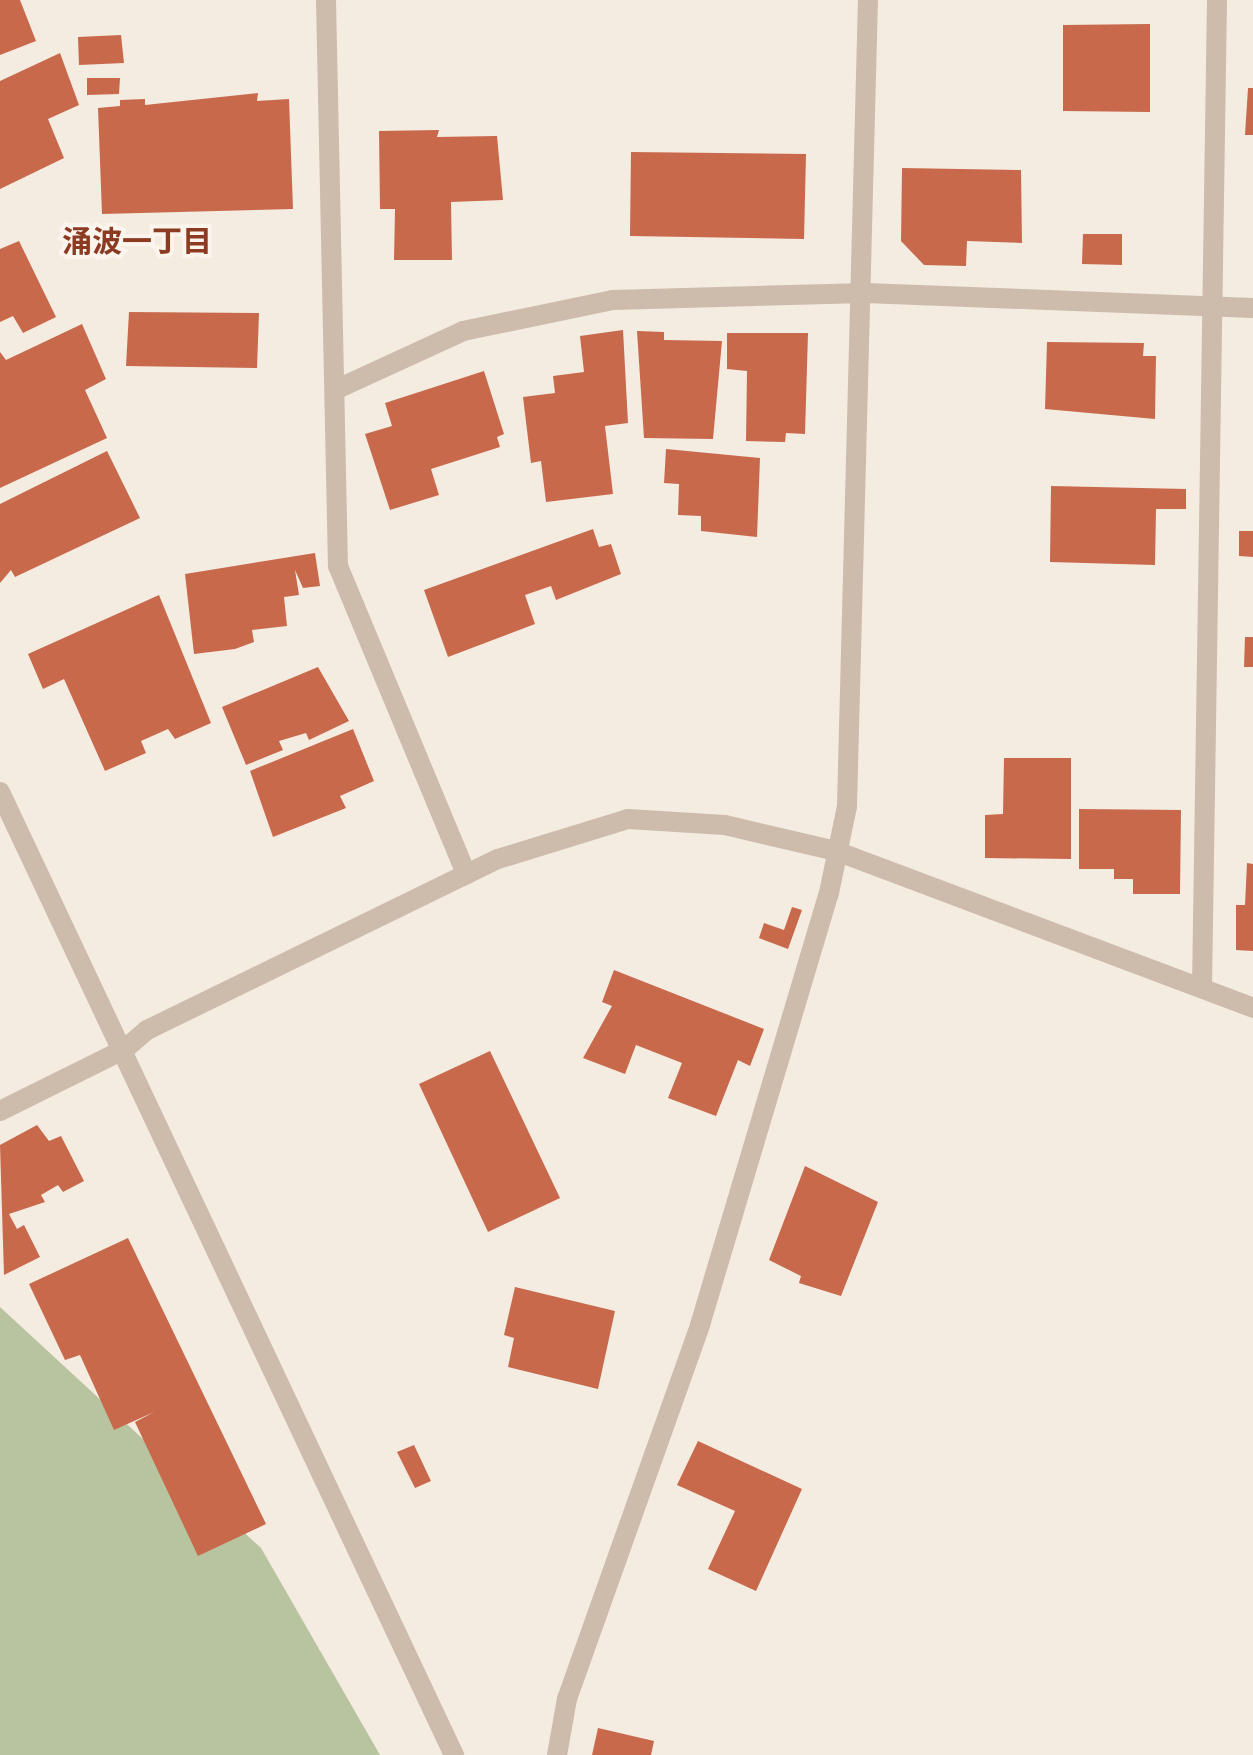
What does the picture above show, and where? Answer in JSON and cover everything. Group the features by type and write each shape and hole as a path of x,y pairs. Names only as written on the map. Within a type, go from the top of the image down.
{"street":[{"path":"326,0 338,566 466,874"},
{"path":"557,1755 567,1699 700,1325 847,806 865,293 868,0"},
{"path":"1202,988 1217,0"},
{"path":"335,390 463,331 613,300 865,293 1253,308"},
{"path":"0,792 125,1049 454,1755"},
{"path":"0,1111 125,1049 147,1030 466,874 628,819 725,825 836,851 1253,1008"}],"green space":[{"path":"0,1307 261,1548 380,1755 0,1755"}],"building":[{"path":"0,0 20,0 36,41 0,55"},
{"path":"1150,24 1150,112 1063,111 1063,25"},
{"path":"121,35 124,63 79,65 78,37"},
{"path":"60,53 79,105 48,119 64,158 0,189 0,81"},
{"path":"87,78 120,78 119,94 87,95"},
{"path":"1248,88 1253,88 1253,135 1245,135"},
{"path":"258,93 257,101 289,99 293,209 102,214 98,108 120,106 120,100 145,99 145,105"},
{"path":"439,130 437,137 497,136 503,200 451,202 452,260 394,260 395,209 380,209 379,131"},
{"path":"631,152 806,154 804,239 630,236"},
{"path":"902,168 1021,170 1022,243 967,241 966,266 924,265 901,241"},
{"path":"1083,234 1122,234 1122,265 1082,264"},
{"path":"19,241 56,317 23,333 13,316 0,322 0,249"},
{"path":"129,312 259,313 257,368 126,366"},
{"path":"82,324 106,379 85,390 107,438 0,488 0,352 6,360"},
{"path":"623,330 628,423 605,426 613,494 546,502 541,461 531,463 523,397 555,393 553,376 584,372 580,336"},
{"path":"637,331 664,332 664,340 722,341 713,439 644,438"},
{"path":"727,333 808,333 805,434 786,433 785,442 746,441 747,371 727,369"},
{"path":"1047,342 1144,343 1143,356 1156,356 1155,419 1045,409"},
{"path":"484,371 504,434 497,437 500,447 431,469 439,495 390,510 365,434 392,426 385,403"},
{"path":"666,449 760,458 757,537 701,531 701,516 678,515 679,484 664,483"},
{"path":"107,451 140,518 15,577 11,570 0,583 0,504"},
{"path":"1051,486 1186,489 1186,509 1156,509 1155,565 1050,562"},
{"path":"593,529 599,547 611,544 621,574 556,600 551,586 525,595 535,624 448,657 424,590"},
{"path":"1239,531 1253,531 1253,557 1239,556"},
{"path":"315,553 320,586 303,588 295,570 299,595 284,597 287,626 252,630 254,642 235,649 194,654 185,574"},
{"path":"159,595 211,723 175,739 168,729 141,741 146,753 105,771 64,679 43,689 28,654"},
{"path":"1245,637 1253,637 1253,667 1244,667"},
{"path":"318,667 349,721 309,740 306,733 279,741 283,750 246,765 222,707"},
{"path":"353,729 374,781 340,796 346,808 273,837 250,771"},
{"path":"1004,758 1071,758 1071,859 985,858 985,815 1003,814"},
{"path":"1079,809 1181,810 1180,894 1133,894 1133,879 1114,879 1114,869 1079,869"},
{"path":"1247,863 1253,864 1253,951 1236,950 1236,905 1245,905"},
{"path":"792,907 802,910 788,949 759,938 764,923 784,930"},
{"path":"614,970 764,1029 750,1066 738,1060 716,1116 668,1098 682,1063 636,1045 625,1074 583,1058 612,1006 602,1002"},
{"path":"490,1051 560,1198 488,1232 419,1084"},
{"path":"37,1125 49,1141 61,1136 84,1181 63,1192 58,1185 41,1195 45,1202 9,1214 17,1229 24,1225 40,1257 4,1275 0,1145"},
{"path":"805,1166 878,1202 841,1296 799,1283 801,1276 769,1260"},
{"path":"128,1238 266,1524 198,1556 135,1422 154,1412 114,1430 80,1355 65,1360 29,1284"},
{"path":"515,1287 615,1311 598,1389 508,1367 514,1338 504,1335"},
{"path":"698,1441 802,1489 756,1591 708,1569 735,1511 677,1485"},
{"path":"414,1445 431,1481 415,1488 397,1452"},
{"path":"598,1728 654,1741 651,1755 592,1755"}],"district":[{"name":"涌波一丁目","path":"137,241"}]}
